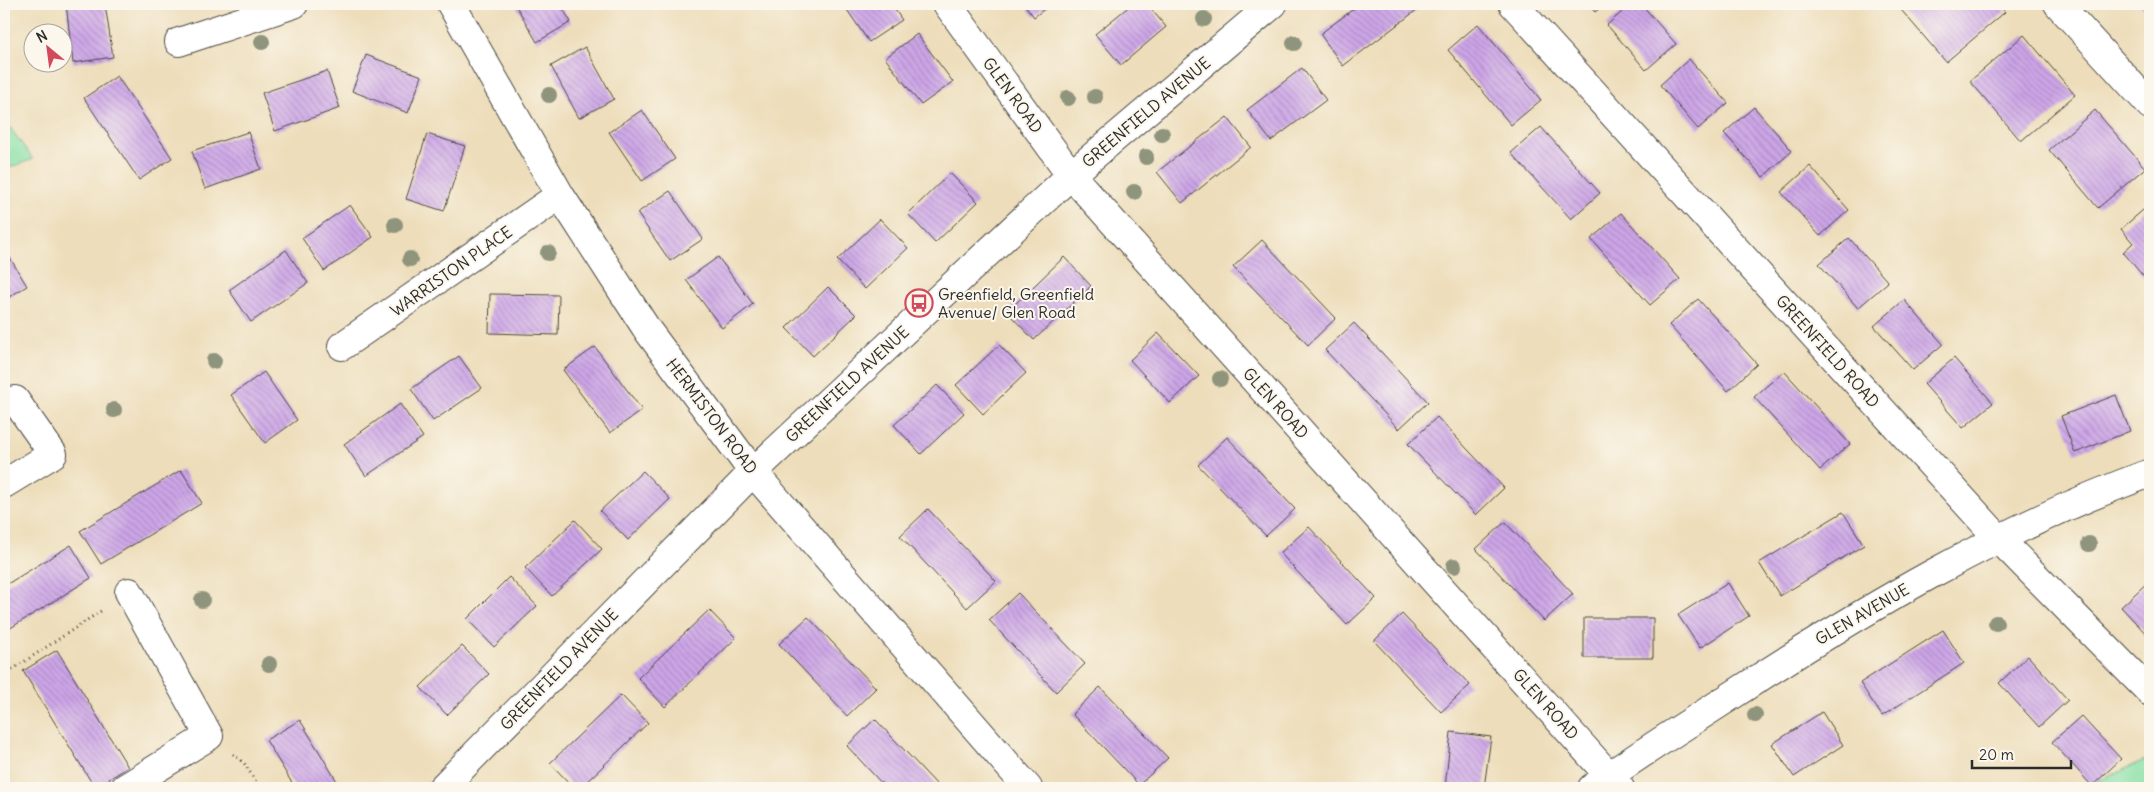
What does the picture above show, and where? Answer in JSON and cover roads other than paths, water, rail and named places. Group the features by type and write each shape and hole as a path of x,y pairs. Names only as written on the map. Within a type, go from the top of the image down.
{"street":[{"path":"179,42 294,4"},
{"name":"HERMISTON ROAD","path":"451,4 560,195 648,331 753,472 1028,788"},
{"name":"GLEN ROAD","path":"947,4 1071,175 1608,784"},
{"name":"GREENFIELD AVENUE","path":"442,788 753,472 1071,175 1273,4"},
{"name":"GREENFIELD ROAD","path":"1513,4 1999,539 2150,692"},
{"path":"2058,4 2150,105"},
{"name":"WARRISTON PLACE","path":"342,346 560,195"},
{"path":"4,484 53,454 15,400"},
{"name":"GLEN AVENUE","path":"1608,784 1828,632 1999,539 2103,490 2150,473"},
{"path":"125,788 209,736 129,592"}],"place":[{"name":"Greenfield, Greenfield Avenue/ Glen Road","path":"919,303"}]}
